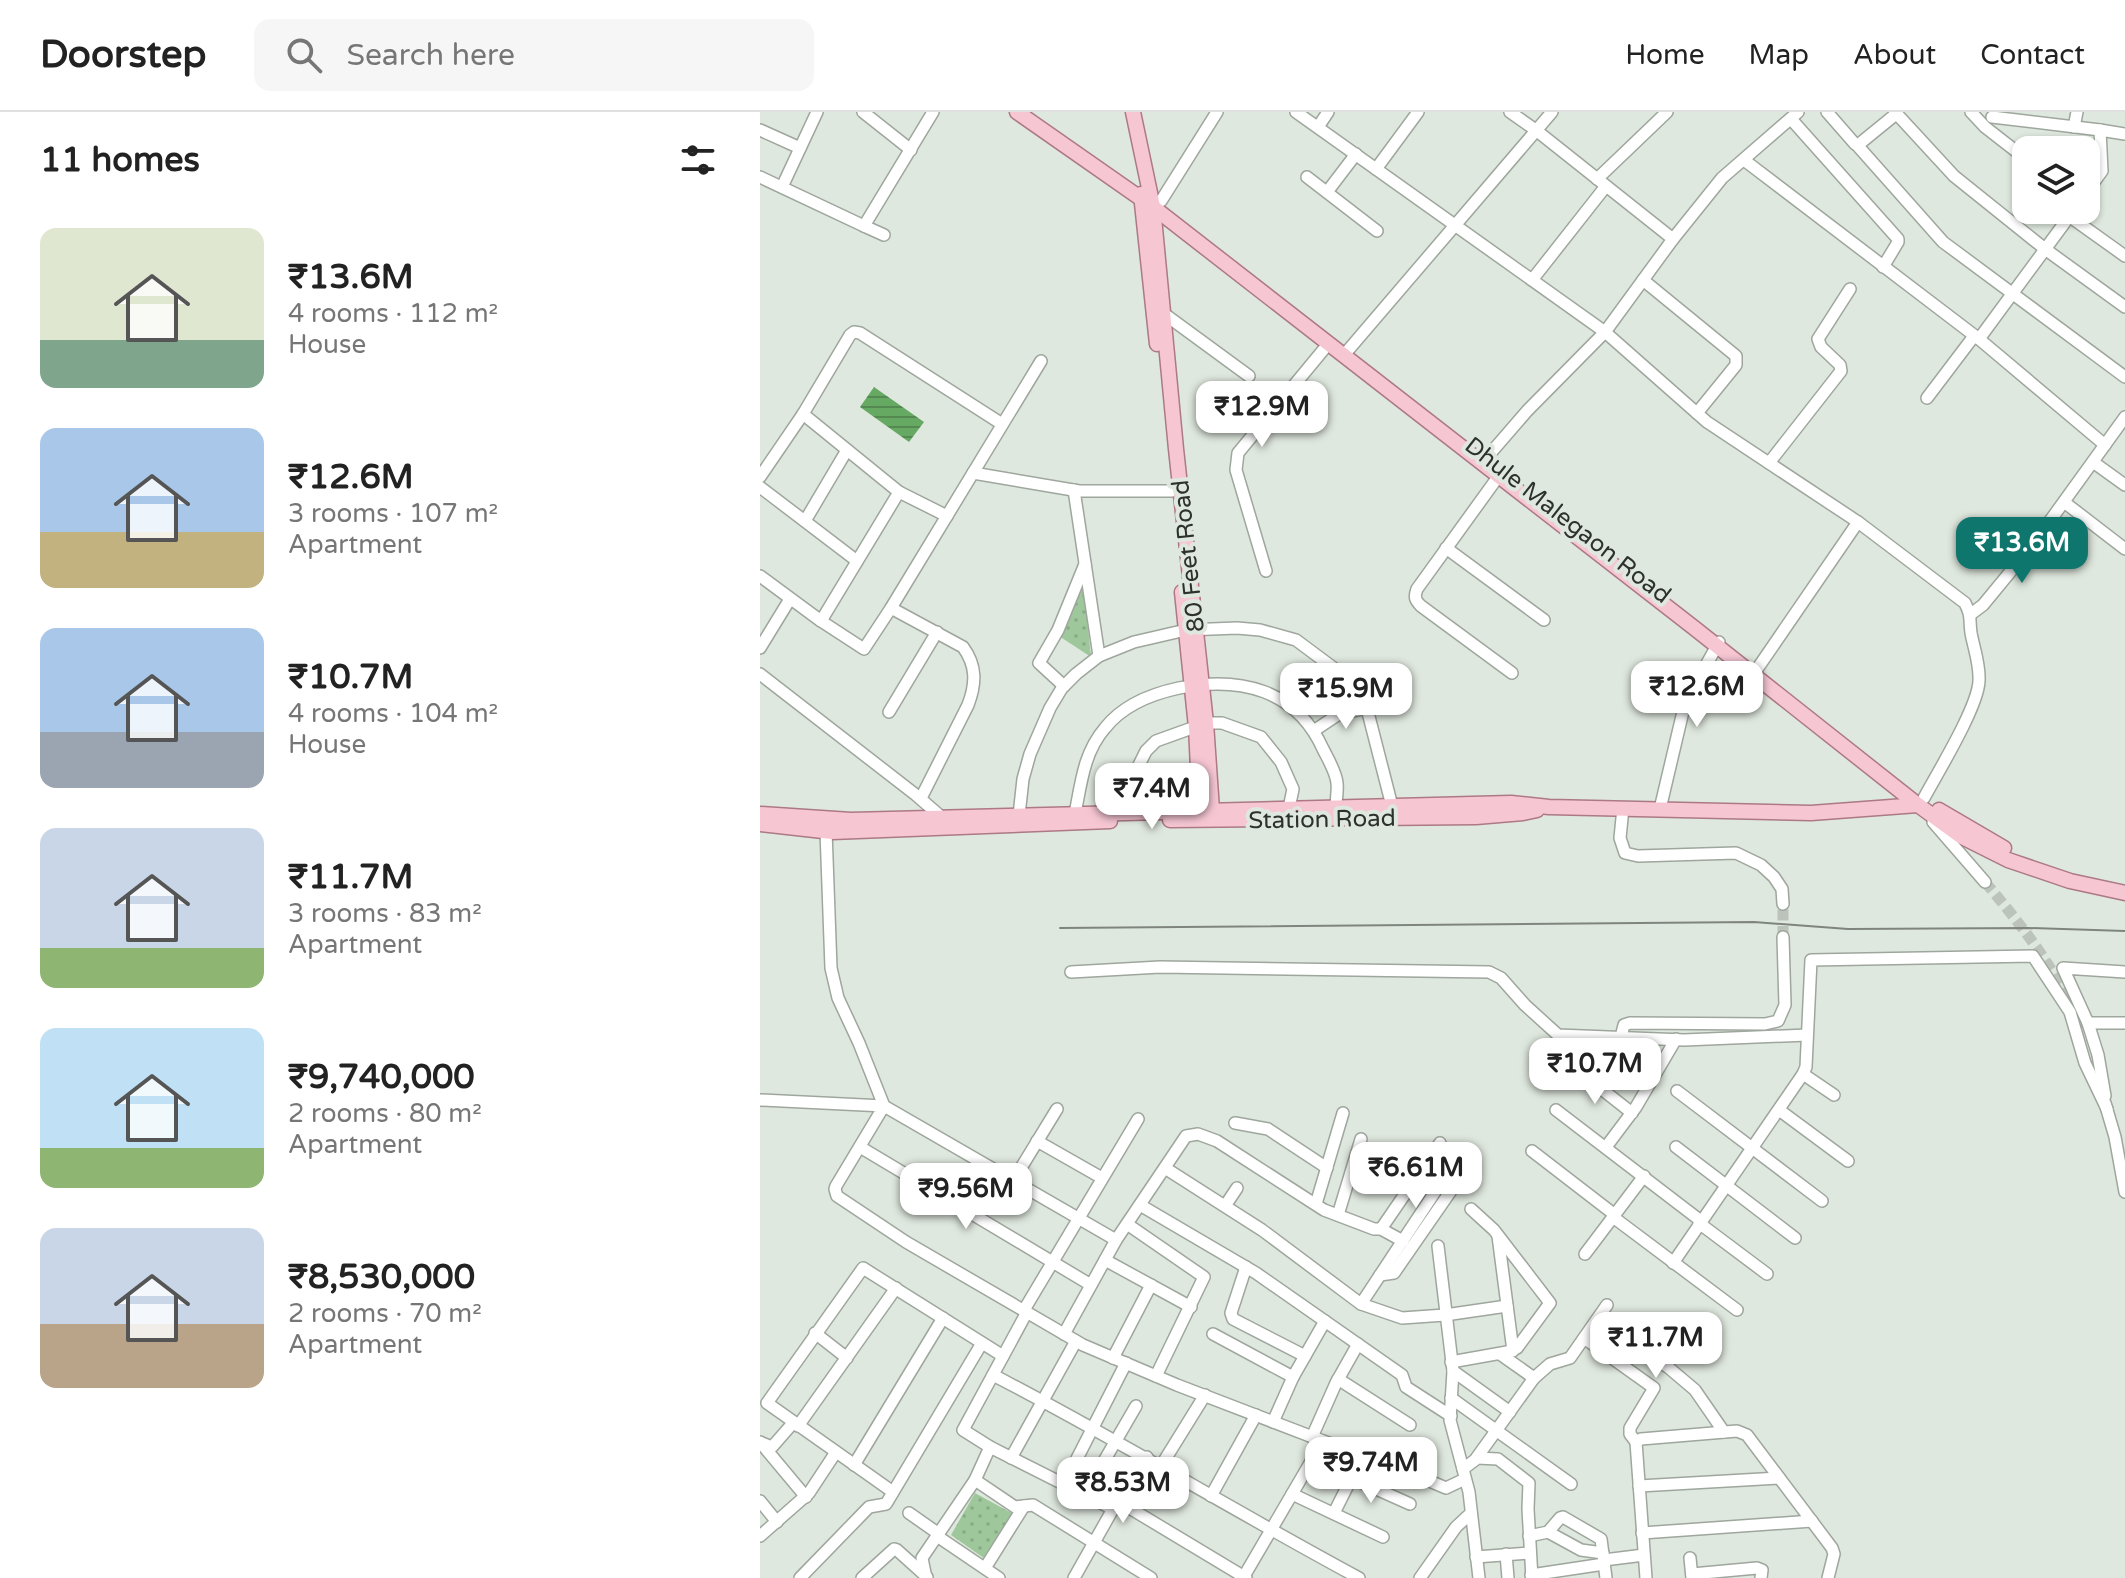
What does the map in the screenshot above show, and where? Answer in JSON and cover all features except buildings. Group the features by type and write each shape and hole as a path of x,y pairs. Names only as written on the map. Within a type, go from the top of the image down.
{"main road":[{"path":"1017,112 1149,197 1329,343 1347,352"},
{"name":"Dhule Malegaon Road","path":"1032,112 1149,197 1962,837 2008,860 2070,881 2125,893"},
{"name":"80 Feet Road","path":"1126,112 1149,197 1172,491 1191,630"},
{"name":"80 Feet Road","path":"1133,112 1149,197 1163,313 1206,810"},
{"name":"Dhule Malegaon Road","path":"1921,802 2024,858 2125,886"},
{"name":"Station Road","path":"760,824 826,831 1019,815 1515,803 1549,807 1811,813 1921,802"},
{"name":"Station Road","path":"760,814 845,820 1079,824 1135,819 1206,821 1476,817 1523,813 1549,807"}],"street":[{"path":"782,187 817,112"},
{"path":"863,112 911,150"},
{"path":"864,226 933,112"},
{"path":"1149,197 1217,112"},
{"path":"1296,112 1605,332 1707,422 1858,522 1965,603 1971,614 1970,629 1979,664 1979,686 1969,712 1921,802 1985,882"},
{"path":"1318,127 1328,112"},
{"path":"1376,169 1418,112"},
{"path":"1510,112 1673,239"},
{"path":"1347,352 1552,112"},
{"path":"1532,280 1602,182 1667,112"},
{"path":"1827,112 1943,242 2125,377"},
{"path":"1971,112 2012,148"},
{"path":"2074,127 2077,112"},
{"path":"1857,145 1895,113 1954,176 2045,249 2125,307"},
{"path":"1485,460 1527,411 1605,332 1722,178 1795,115 1898,239 1883,267"},
{"path":"1990,131 1993,115 2125,134"},
{"path":"760,130 800,148"},
{"path":"2100,130 2100,174"},
{"path":"1327,192 1356,154"},
{"path":"1744,160 1976,338 2105,445"},
{"path":"760,177 884,235"},
{"path":"1307,177 1377,231"},
{"path":"1927,398 2013,293 2064,224"},
{"path":"2086,224 2125,256"},
{"path":"1643,280 1736,356 1736,365 1697,413"},
{"path":"1769,463 1841,371 1840,365 1821,347 1818,339 1850,289"},
{"path":"1163,313 1249,376"},
{"path":"760,477 854,332 1002,424"},
{"path":"1266,571 1236,470 1238,453 1329,343"},
{"path":"760,576 864,649 1041,361"},
{"path":"803,414 899,492 947,516"},
{"path":"1971,614 1983,605 2034,543 2125,417"},
{"path":"805,521 847,450"},
{"path":"2093,462 2125,485"},
{"path":"973,473 1074,490 1172,491"},
{"path":"1501,473 1415,596 1416,601 1512,673"},
{"path":"760,487 857,561"},
{"path":"1074,490 1099,656"},
{"path":"821,621 899,492"},
{"path":"2064,502 2125,549"},
{"path":"1755,673 1858,522"},
{"path":"1446,548 1544,620"},
{"path":"1064,686 1039,663 1058,630 1086,563"},
{"path":"760,648 790,599"},
{"path":"891,608 963,647 970,656 975,677 968,705 921,798"},
{"path":"1019,815 1023,779 1030,754 1050,708 1064,686 1099,656 1134,642 1191,630 1237,628 1260,630 1296,640 1363,693 1392,806"},
{"path":"889,712 937,632"},
{"path":"1660,809 1685,703 1718,643"},
{"path":"760,674 921,798 947,822"},
{"path":"1075,814 1085,762 1094,742 1117,715 1135,703 1162,692 1197,685 1226,684 1272,694 1289,704 1315,730 1338,781 1336,807"},
{"path":"1315,730 1339,714 1367,708"},
{"path":"1129,812 1133,777 1146,751 1156,741 1201,725 1222,723 1261,737 1281,762 1293,789 1289,808"},
{"path":"1623,808 1620,838 1625,853 1638,856 1736,853 1761,865 1774,877 1782,889 1783,904"},
{"path":"826,831 831,968 838,998 884,1106"},
{"path":"1621,1037 1624,1025 1630,1023 1765,1024 1778,1021 1785,1005 1783,937"},
{"path":"1673,1263 1803,1074 1806,1067 1811,960 2033,956 2070,1012 2085,1063 2107,1109"},
{"path":"1071,972 1160,967 1489,972 1501,978 1558,1035 1676,1039 1807,1035"},
{"path":"2125,972 2063,968 2085,1028 2115,1137 2125,1187"},
{"path":"2085,1028 2125,1023"},
{"path":"1606,1147 1632,1113 1676,1039"},
{"path":"1580,1072 1632,1113"},
{"path":"1803,1074 1834,1095"},
{"path":"1677,1091 1822,1201"},
{"path":"760,1100 884,1106 1116,1240"},
{"path":"884,1106 836,1186 837,1196 906,1242 1076,1341 1156,1376 1446,1488 1464,1474 1477,1458 1534,1378 1550,1364 1570,1358 1607,1305"},
{"path":"1013,1181 1057,1109"},
{"path":"1556,1110 1767,1274"},
{"path":"1779,1110 1848,1161"},
{"path":"1316,1204 1343,1113"},
{"path":"1138,1119 1051,1262 963,1430 1011,1458 1115,1505 1245,1578 1292,1494 1318,1439 1338,1379 1358,1344"},
{"path":"1235,1123 1268,1129 1327,1168"},
{"path":"1064,1334 1116,1240 1186,1136 1198,1134 1220,1143 1316,1204 1374,1229 1381,1229 1403,1241"},
{"path":"1338,1215 1361,1139"},
{"path":"1037,1141 1102,1178"},
{"path":"1381,1229 1440,1143"},
{"path":"860,1147 1091,1285"},
{"path":"1676,1147 1795,1238"},
{"path":"1532,1151 1737,1310"},
{"path":"1361,1304 1458,1157"},
{"path":"1165,1168 1270,1235 1361,1304 1399,1318 1507,1306"},
{"path":"1380,1275 1394,1273 1466,1169"},
{"path":"1585,1254 1644,1176"},
{"path":"1225,1206 1237,1188"},
{"path":"1140,1205 1246,1267 1402,1375 1406,1387 1451,1416"},
{"path":"1452,1367 1513,1351 1550,1303 1498,1235 1471,1209"},
{"path":"1127,1224 1203,1275 1204,1280 1156,1376"},
{"path":"1498,1235 1513,1351"},
{"path":"1438,1246 1452,1367 1451,1416 1471,1513 1479,1578"},
{"path":"1105,1260 1191,1307"},
{"path":"1246,1267 1231,1313 1233,1319 1305,1356"},
{"path":"893,1492 767,1403 863,1268 1003,1356"},
{"path":"1113,1358 1151,1285"},
{"path":"760,1442 772,1447 796,1424 896,1288"},
{"path":"854,1465 943,1318"},
{"path":"1597,1320 1669,1368 1695,1390 1724,1432"},
{"path":"1273,1422 1293,1377 1325,1321"},
{"path":"815,1333 847,1358"},
{"path":"1213,1334 1293,1377"},
{"path":"1584,1338 1654,1388 1630,1428 1636,1442 1646,1578"},
{"path":"1011,1458 1076,1341"},
{"path":"800,1578 869,1507 886,1504 982,1343"},
{"path":"1500,1354 1534,1378"},
{"path":"1064,1484 1126,1363"},
{"path":"1452,1367 1510,1412"},
{"path":"993,1375 1147,1457 1271,1531 1359,1578"},
{"path":"1338,1379 1410,1425"},
{"path":"1161,1466 1205,1395"},
{"path":"1451,1398 1571,1484"},
{"path":"1096,1475 1136,1406"},
{"path":"1211,1496 1256,1415"},
{"path":"1636,1442 1641,1439 1737,1431 1747,1435 1834,1551 1828,1578"},
{"path":"760,1442 806,1497"},
{"path":"927,1578 922,1558 975,1480 990,1447"},
{"path":"760,1536 806,1497 836,1452"},
{"path":"1074,1578 1115,1505 1147,1457"},
{"path":"1477,1458 1498,1459 1527,1480 1530,1487 1532,1577 1604,1559 1644,1555"},
{"path":"1639,1486 1779,1478"},
{"path":"1334,1513 1350,1481 1354,1479 1410,1504"},
{"path":"975,1480 1015,1507 1033,1505 1151,1578"},
{"path":"1292,1494 1383,1537"},
{"path":"760,1501 777,1522"},
{"path":"985,1568 1024,1506"},
{"path":"909,1513 999,1578"},
{"path":"1420,1578 1456,1527 1471,1513"},
{"path":"1529,1536 1548,1532 1563,1517 1602,1542 1606,1578"},
{"path":"1642,1533 1812,1521"},
{"path":"1548,1532 1604,1559"},
{"path":"862,1578 894,1549 927,1578"},
{"path":"1476,1557 1530,1553"},
{"path":"1506,1554 1508,1578"},
{"path":"1690,1558 1692,1576 1757,1568 1762,1570 1761,1578"}],"shaded area":[{"path":"874,387 924,422 909,442 860,407"},
{"path":"1083,579 1091,657 1059,636"},
{"path":"975,1493 1017,1516 988,1561 951,1535"}],"tunnel":[{"path":"1985,882 2053,972 2082,1033"},
{"path":"1783,904 1783,937"}],"railway":[{"path":"1060,928 1754,922 1848,929 2125,931"}]}
